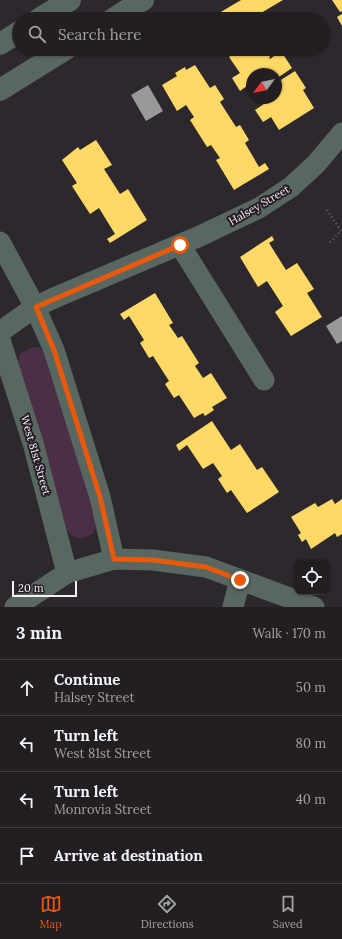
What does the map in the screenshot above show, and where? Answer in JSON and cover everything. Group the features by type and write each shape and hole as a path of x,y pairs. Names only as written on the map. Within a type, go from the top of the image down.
{"main road":[{"path":"50,12 70,0"},
{"path":"124,12 143,0"},
{"path":"0,44 12,36"},
{"path":"0,90 55,56"}],"street":[{"name":"Halsey Street","path":"0,332 36,307 180,245 259,208 291,187 316,164 342,133"},
{"path":"0,242 36,307 56,358 100,497 114,559"},
{"path":"180,245 264,380"},
{"name":"West 81st Street","path":"0,340 33,443 67,572"},
{"path":"15,607 67,572 114,559 153,560 206,567 314,607"},
{"path":"233,607 240,580"}],"path":[{"path":"327,210 341,231 329,244"}],"shaded area":[{"path":"33,347 39,347 44,353 72,432 97,524 93,534 81,539 72,536 67,530 42,440 17,364 20,354"}],"building: Homes":[{"path":"241,0 283,0 263,12 221,12"},
{"path":"332,0 342,0 342,11 340,12"},
{"path":"342,14 342,26 337,17"},
{"path":"230,56 271,56 269,57 270,59 274,56 284,56 292,68 282,75 282,68 246,68 246,86 240,91 232,78 240,73 229,57"},
{"path":"195,65 210,88 215,85 224,99 220,102 236,127 240,125 249,140 245,143 259,167 265,163 269,169 234,190 216,160 220,158 211,145 207,147 190,120 194,117 186,105 177,111 162,85 177,76 175,73 185,67 186,70"},
{"path":"295,71 306,88 303,90 314,108 279,130 271,117 263,122 255,110 264,104 282,104 282,79"},
{"path":"96,140 112,165 104,169 120,194 128,189 147,220 110,243 107,239 115,234 99,208 90,214 72,186 77,183 62,160 78,147 80,150"},
{"path":"272,236 274,240 269,243 286,270 297,263 314,289 307,293 322,317 291,336 275,312 283,306 267,281 258,287 240,257"},
{"path":"155,293 173,323 169,325 178,338 182,336 199,363 195,366 203,378 211,373 227,398 212,407 214,410 205,416 203,413 194,418 179,395 174,398 165,384 169,381 153,356 149,358 140,343 144,340 129,316 124,320 120,314"},
{"path":"212,421 231,450 240,444 257,470 262,467 279,492 247,513 231,490 227,493 218,479 222,476 213,463 203,469 187,445 179,451 176,445"},
{"path":"332,499 335,504 342,499 342,534 337,537 335,533 311,549 306,539 302,542 298,535 301,533 291,517 315,503 318,507"}],"building: Industry":[{"path":"148,85 163,111 146,121 131,95"},
{"path":"342,316 342,341 337,344 326,326"}],"route":[{"path":"180,245 36,307 54,350 100,497 114,559 153,560 206,567 240,580"}]}
